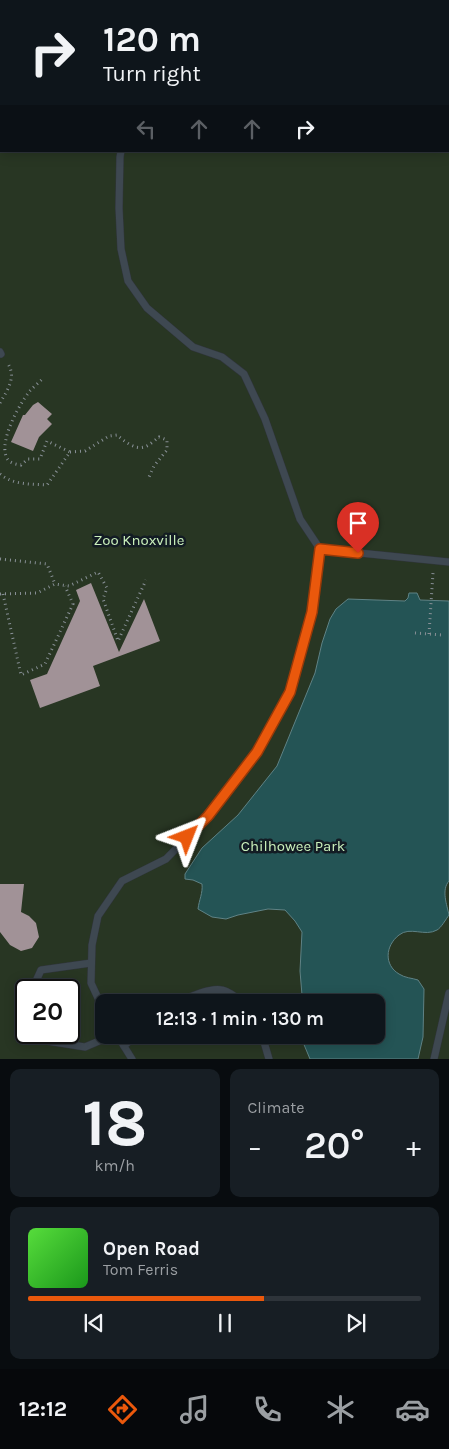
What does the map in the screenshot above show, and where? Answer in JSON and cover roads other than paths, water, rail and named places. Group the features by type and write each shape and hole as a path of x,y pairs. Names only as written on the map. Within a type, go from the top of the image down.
{"lane":[{"path":"97,994 92,983 91,963 92,946 98,916 122,881 166,859 208,816 257,752 290,692 312,612 320,549 300,519 265,419 244,374 222,357 193,347 147,308 128,281 121,250 119,208 122,152"},
{"path":"320,549 449,562"},
{"path":"37,979 41,970 91,963"},
{"path":"197,994 220,989 232,994"},
{"path":"434,1059 449,993"},
{"path":"66,1044 85,1047 95,1043"},
{"path":"265,1044 269,1059"},
{"path":"124,1046 132,1059"}],"park label":[{"name":"Zoo Knoxville","path":"139,540"},
{"name":"Chilhowee Park","path":"293,846"}]}
